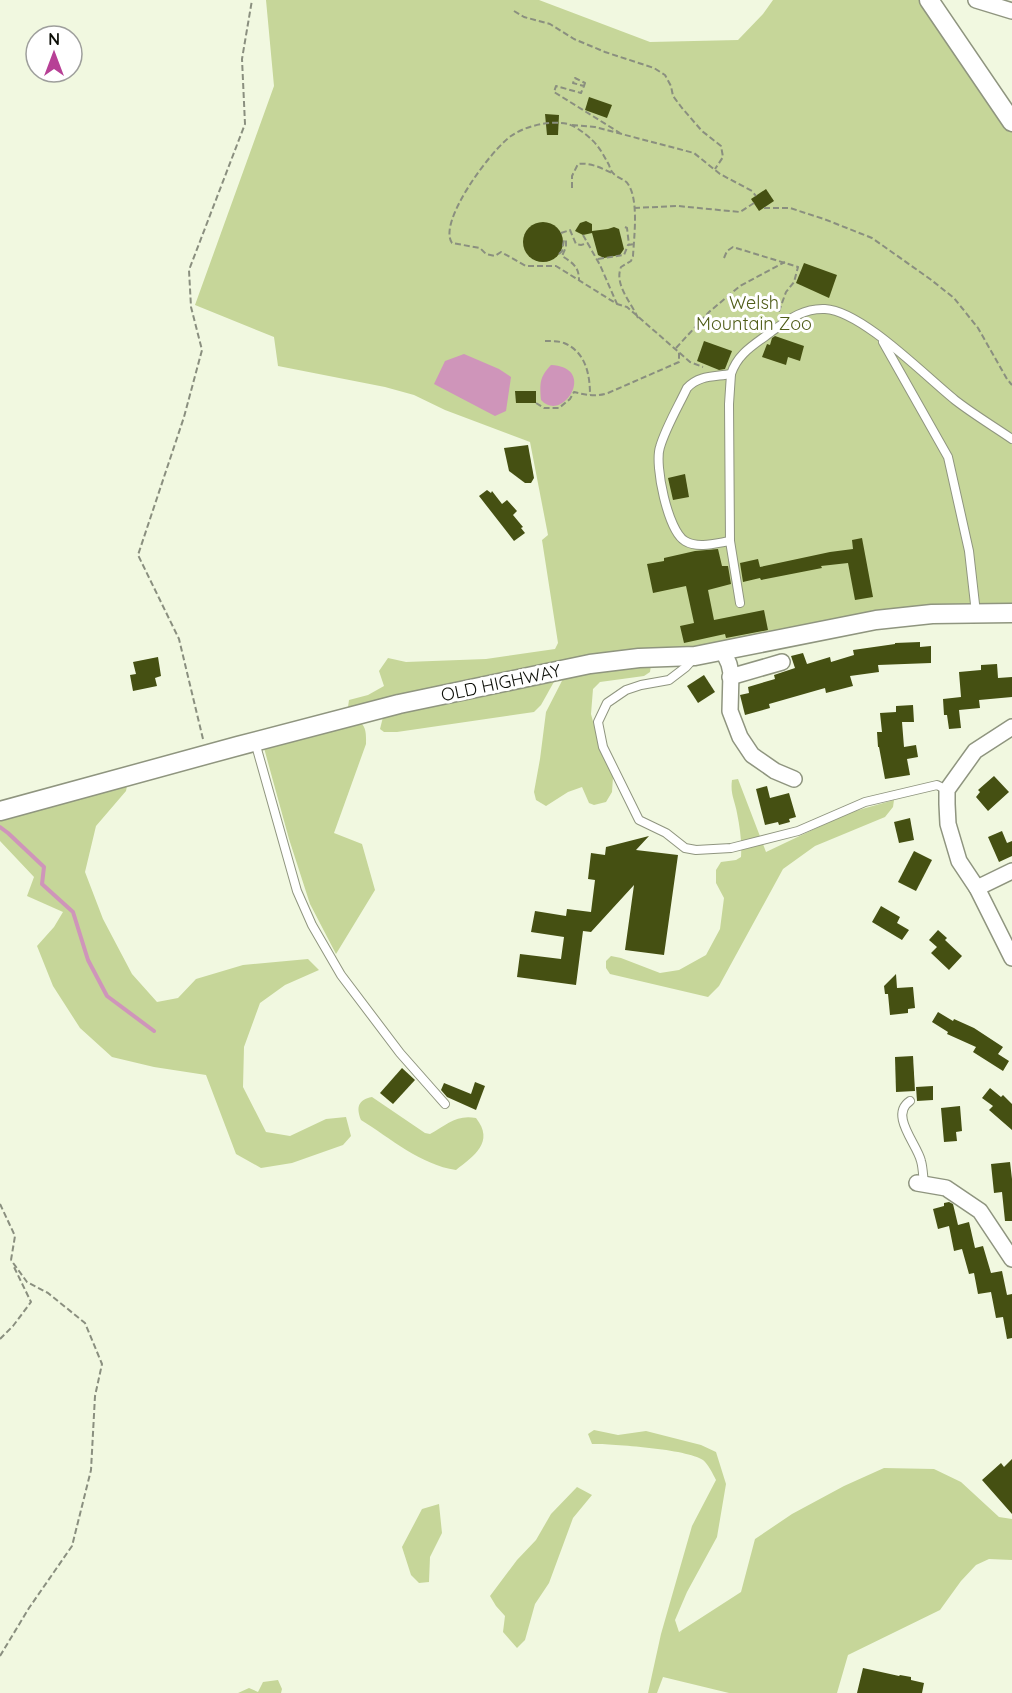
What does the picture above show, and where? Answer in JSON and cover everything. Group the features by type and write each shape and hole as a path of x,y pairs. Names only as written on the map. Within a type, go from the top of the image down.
{"street":[{"path":"929,0 1012,122"},
{"path":"976,0 1012,11"},
{"name":"OLD HIGHWAY","path":"0,811 399,704 590,664 639,658 695,656 876,620 932,614 1012,614"},
{"path":"723,651 729,664 730,711 740,737 752,755 775,771 794,779"},
{"path":"730,677 782,662"},
{"path":"1012,727 975,751 947,790 948,824 959,861 977,888 1012,958"},
{"path":"977,888 1012,871"},
{"path":"921,1183 946,1188 980,1211 1012,1259"}],"lane":[{"path":"740,603 730,541 728,375 744,352 798,314 824,309 849,316 881,338 956,401 1012,439"},
{"path":"881,338 948,457 969,551 976,614"},
{"path":"728,375 702,378 691,383 687,388 660,447 658,466 669,517 678,535 692,544 730,541"},
{"path":"695,656 669,680 626,690 607,703 598,722 603,747 639,820 666,833 685,848 696,850 731,848 798,831 866,802 937,785 947,790"},
{"path":"255,742 297,891 312,925 341,975 400,1053 445,1104"},
{"path":"910,1101 903,1111 904,1125 921,1159 921,1183"}],"path":[{"path":"207,754 179,639 138,555 184,417 202,350 191,308 189,270 245,124 242,59 252,0"},
{"path":"514,11 524,17 550,24 573,39 654,68 665,75 673,96 682,108 702,131 721,146 723,157 715,170"},
{"path":"584,86 581,93 556,86 554,92 623,134"},
{"path":"728,375 690,362 627,308 556,266 526,266 501,252 490,256 480,248 452,243 449,238 453,217 469,186 485,164 509,137 525,129 549,124 595,127 694,153 715,170 752,191 756,196"},
{"path":"569,124 590,137 614,174"},
{"path":"572,188 572,176 579,164 583,163 614,174 627,183 633,194 633,256 631,261 621,267 619,279 638,318"},
{"path":"634,208 678,206 740,212 754,203"},
{"path":"764,208 790,208 872,238 930,279 954,298 978,328 1012,385"},
{"path":"597,260 624,255 629,245 625,227"},
{"path":"561,233 570,230 576,244 588,243"},
{"path":"584,235 617,304"},
{"path":"559,254 566,240 562,256 576,267 579,280"},
{"path":"629,245 633,244"},
{"path":"724,258 727,251 733,247 785,262 799,269 794,282 786,292 773,331"},
{"path":"536,403 544,408 560,408 574,392 600,396 679,362 677,350 709,312 740,285 785,262"},
{"path":"545,341 566,344 581,356 588,369 590,395"},
{"path":"0,1204 15,1236 11,1260 32,1302 14,1326 0,1339"},
{"path":"0,1656 29,1608 72,1546 91,1470 95,1396 102,1364 85,1323 48,1293 27,1282 11,1260"}],"green space":[{"name":"Welsh Mountain Zoo","path":"266,0 539,0 650,42 738,40 773,0 929,0 1012,122 1012,612 768,635 411,694 348,707 349,700 368,695 384,686 379,671 388,658 406,662 486,659 555,649 558,643 542,540 548,535 530,442 445,410 414,395 278,366 274,337 195,305 274,86"},
{"path":"651,665 650,672 644,676 600,682 593,689 591,714 601,751 613,777 612,792 606,802 594,805 589,803 582,787 568,792 546,806 536,800 534,792 546,712 565,675"},
{"path":"555,680 541,705 534,712 397,732 384,732 380,729 383,717"},
{"path":"358,721 364,728 366,744 334,833 362,844 375,890 336,954 310,904 264,748"},
{"path":"738,779 766,852 848,813 894,800 893,807 885,817 815,846 783,869 719,986 708,997 610,974 606,968 606,961 611,956 660,973 679,970 706,955 720,929 724,898 716,883 716,870 721,862 741,857 740,830 732,789 732,780"},
{"path":"127,786 126,791 96,826 85,872 103,919 132,974 157,1002 178,998 196,979 243,965 308,959 319,970 285,985 260,1003 244,1047 243,1087 266,1132 290,1136 326,1119 346,1117 351,1136 343,1145 292,1163 261,1168 236,1154 206,1075 154,1067 112,1057 80,1028 53,986 37,946 54,927 63,912 27,896 34,877 0,841 0,817"},
{"path":"372,1097 425,1133 430,1134 457,1119 476,1118 483,1134 480,1148 456,1170 430,1163 361,1120 359,1105"},
{"path":"594,1430 618,1435 646,1431 701,1445 716,1452 726,1484 717,1537 687,1592 675,1620 679,1632 741,1592 755,1539 792,1514 884,1468 934,1469 961,1482 999,1517 1012,1519 1012,1560 989,1559 976,1565 940,1610 848,1655 837,1693 729,1693 663,1677 657,1693 648,1693 661,1634 692,1526 716,1480 705,1462 694,1456 649,1448 592,1444 588,1434"},
{"path":"577,1487 592,1495 573,1518 549,1583 535,1604 525,1640 517,1648 503,1632 505,1616 490,1596 517,1560 536,1540 551,1514"},
{"path":"439,1504 442,1533 430,1557 429,1582 419,1583 411,1575 402,1547 422,1509"},
{"path":"278,1680 282,1689 281,1693 238,1693 249,1688 258,1692 263,1682"}],"shaded area":[{"path":"464,354 499,369 511,377 506,411 495,416 434,384 445,361"},
{"path":"551,365 565,368 572,375 574,383 572,392 558,405 550,405 541,400 541,381"}],"building":[{"path":"589,97 612,105 607,118 585,110"},
{"path":"545,114 559,115 558,135 547,135"},
{"path":"766,189 774,201 759,211 751,199"},
{"path":"586,221 592,224 592,231 614,227 619,229 624,249 620,255 604,258 598,255 592,233 583,235 575,231 580,223"},
{"path":"543,222 557,228 563,242 557,256 543,262 529,256 523,242 529,228"},
{"path":"804,263 837,275 829,298 796,283"},
{"path":"775,336 804,346 800,361 788,357 786,365 762,357 767,344 770,345"},
{"path":"704,341 732,351 725,369 719,370 697,361"},
{"path":"515,391 536,391 536,403 516,403"},
{"path":"528,445 534,478 531,483 525,483 509,471 504,448"},
{"path":"685,474 689,497 673,500 668,478"},
{"path":"487,490 491,493 492,491 502,504 507,500 517,511 513,515 525,533 514,541 479,496"},
{"path":"862,538 873,597 855,600 848,563 821,566 822,568 743,582 740,563 758,559 760,567 853,549 852,540"},
{"path":"718,549 722,566 728,566 731,584 708,590 714,620 764,610 768,630 726,638 725,634 684,643 680,626 694,623 686,586 653,593 647,564 695,551"},
{"path":"920,642 920,647 931,646 931,663 878,665 879,672 850,676 853,686 826,693 825,688 769,704 770,708 745,715 740,695 749,693 748,687 775,679 774,675 795,668 791,656 803,653 807,664 830,657 831,662 854,655 853,650 895,643"},
{"path":"158,657 161,676 155,678 157,686 133,691 130,675 136,674 133,662"},
{"path":"997,664 998,678 1012,677 1012,697 979,700 980,708 959,710 961,728 949,729 947,715 944,715 943,699 961,697 959,672 981,670 981,665"},
{"path":"704,675 715,692 698,703 687,686"},
{"path":"913,705 914,722 902,722 904,747 916,745 918,757 907,759 910,775 885,779 878,747 877,732 882,732 880,713 896,712 896,706"},
{"path":"994,776 1009,792 988,811 976,797 980,792 978,790"},
{"path":"767,786 770,798 789,793 796,817 789,819 790,822 765,825 756,789"},
{"path":"910,818 914,840 899,843 894,822"},
{"path":"1002,831 1007,843 1012,841 1012,856 999,862 988,837"},
{"path":"649,836 636,850 678,855 664,955 625,950 634,885 591,932 583,931 576,985 517,977 520,954 561,959 564,937 531,932 535,911 566,916 567,909 591,912 595,880 588,879 591,853 605,855 606,847"},
{"path":"914,851 932,860 916,891 898,882"},
{"path":"881,906 900,917 897,923 909,930 902,940 872,922"},
{"path":"938,930 962,956 949,970 931,953 937,947 929,940"},
{"path":"896,974 897,988 913,987 915,1008 908,1009 908,1013 890,1015 888,994 885,994 884,986"},
{"path":"938,1012 953,1021 954,1019 974,1028 1003,1047 998,1054 1009,1061 1003,1071 973,1052 976,1047 947,1034 948,1032 932,1022"},
{"path":"913,1056 915,1091 896,1092 895,1057"},
{"path":"402,1068 415,1080 393,1104 380,1093"},
{"path":"475,1082 485,1086 476,1110 447,1097 441,1090 444,1083 471,1094"},
{"path":"933,1086 933,1100 917,1101 916,1087"},
{"path":"990,1088 1001,1097 1003,1095 1012,1104 1012,1130 989,1110 993,1106 982,1098"},
{"path":"960,1106 962,1131 956,1132 957,1141 944,1142 941,1108"},
{"path":"1010,1162 1012,1221 1005,1221 1002,1192 994,1193 991,1164"},
{"path":"949,1202 953,1204 958,1225 969,1222 975,1248 983,1246 991,1273 1002,1271 1007,1295 1012,1294 1012,1338 1007,1339 1003,1317 996,1318 991,1292 978,1294 974,1273 969,1274 962,1249 954,1251 949,1226 938,1229 933,1209"},
{"path":"1012,1459 1012,1514 982,1480 1001,1463 1004,1467"},
{"path":"863,1668 911,1677 911,1680 924,1683 922,1693 857,1693"}],"waterway":[{"path":"0,827 44,867 42,884 73,912 88,960 107,996 154,1031"}]}
